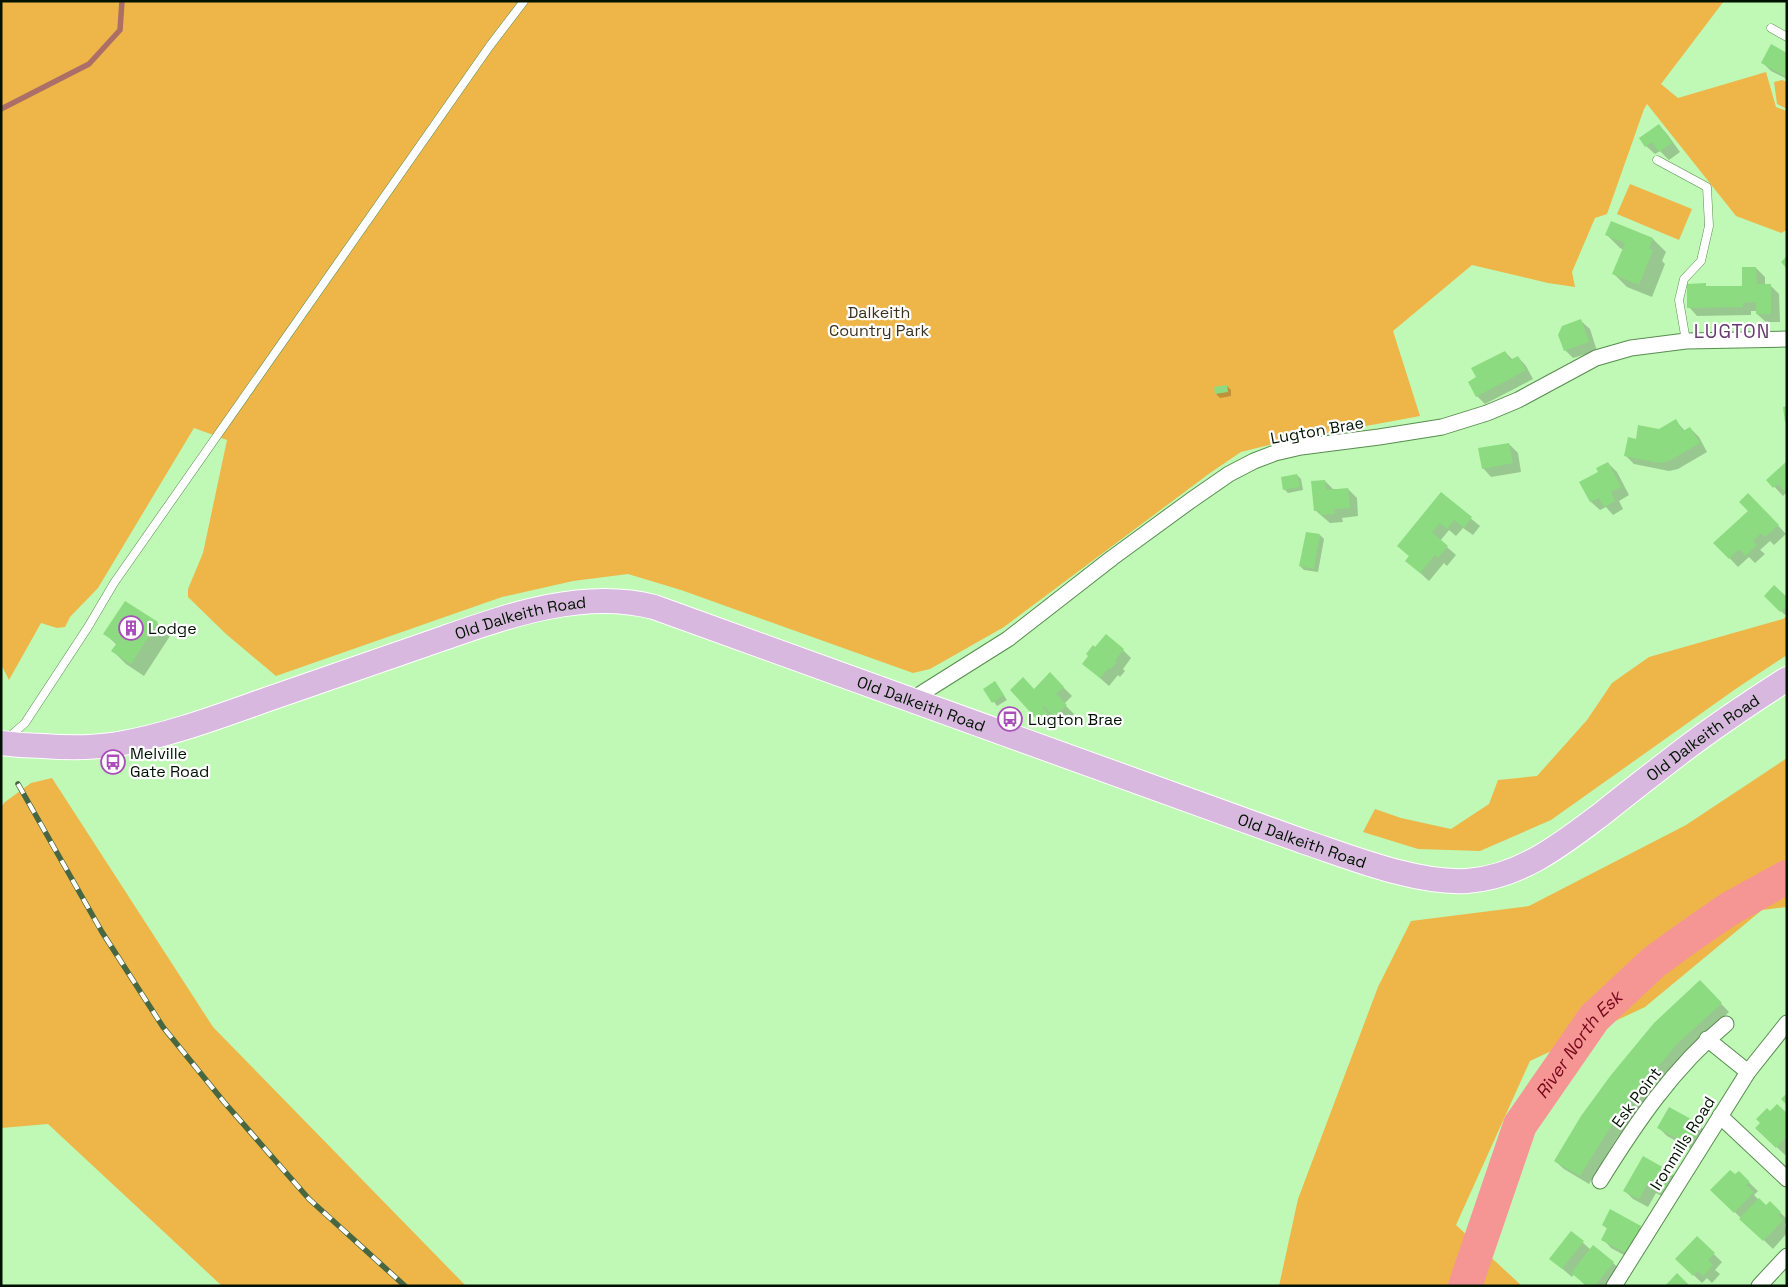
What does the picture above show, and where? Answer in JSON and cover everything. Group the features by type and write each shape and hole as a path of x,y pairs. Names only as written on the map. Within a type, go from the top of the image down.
{"main road":[{"name":"Old Dalkeith Road","path":"2,743 64,747 118,744 237,710 506,618 559,606 601,600 635,602 654,607 1302,841 1377,866 1444,880 1465,881 1496,877 1512,871 1564,843 1682,751 1734,713 1787,679"}],"street":[{"name":"Lugton Brae","path":"911,700 1008,638 1190,501 1229,474 1254,461 1275,453 1301,447 1379,437 1442,426 1486,413 1518,400 1596,358 1631,348 1686,342 1787,339"},
{"name":"Ironmills Road","path":"1614,1286 1748,1072 1787,1023"},
{"name":"Esk Point","path":"1600,1181 1634,1127 1683,1064 1707,1039 1726,1024"},
{"path":"1707,1039 1748,1072"},
{"path":"1720,1116 1787,1179"},
{"path":"1759,1286 1787,1256"}],"lane":[{"path":"2,743 25,723 88,627 114,583 478,63 524,1"},
{"path":"1771,28 1787,36"},
{"path":"1657,160 1706,187 1709,226 1701,261 1684,278 1679,300 1686,342"}],"green space":[{"name":"Dalkeith Country Park","path":"1,1 1724,1 1661,84 1678,98 1766,72 1776,107 1787,111 1787,230 1781,233 1736,216 1647,104 1607,214 1595,218 1572,272 1575,287 1548,283 1472,265 1393,331 1420,416 1285,441 1241,452 1210,473 1004,627 930,669 913,673 681,590 628,574 573,581 502,597 276,676 226,634 188,597 188,589 203,553 227,440 194,428 98,588 70,617 65,627 57,628 41,623 9,680 1,664"},
{"path":"1782,80 1787,82 1787,109 1777,104 1774,82"},
{"path":"1630,184 1692,209 1679,240 1617,214"},
{"path":"1787,616 1787,655 1737,688 1551,820 1480,851 1418,849 1363,832 1375,809 1401,818 1451,829 1489,804 1498,780 1537,776 1587,720 1612,683 1649,657 1783,619"},
{"path":"1787,758 1787,907 1762,910 1645,1007 1530,1061 1456,1225 1522,1286 1279,1286 1298,1199 1378,987 1411,921 1529,906 1686,825"},
{"path":"52,778 213,1027 466,1286 222,1286 48,1124 1,1128 1,807 31,783"}],"building":[{"path":"1771,44 1787,53 1787,77 1761,63"},
{"path":"1659,124 1672,143 1659,152 1652,142 1645,147 1639,138"},
{"path":"1611,221 1653,238 1649,249 1653,250 1639,285 1612,274 1625,243 1605,235"},
{"path":"1787,256 1787,269 1781,262"},
{"path":"1742,267 1756,267 1757,284 1771,284 1771,314 1756,314 1756,302 1743,303 1743,307 1687,308 1687,284 1706,283 1706,286 1742,286"},
{"path":"1581,319 1589,342 1564,351 1558,335 1562,326"},
{"path":"1505,351 1510,360 1518,356 1526,370 1476,397 1468,382 1476,377 1471,368"},
{"path":"1227,385 1228,392 1215,394 1214,387"},
{"path":"1787,406 1787,421 1785,422 1783,407"},
{"path":"1676,419 1683,431 1690,427 1700,443 1669,461 1659,463 1624,456 1628,437 1636,439 1638,425 1659,429"},
{"path":"1509,443 1513,463 1482,469 1478,448"},
{"path":"1787,461 1787,494 1778,484 1773,488 1766,480"},
{"path":"1608,462 1621,487 1611,492 1615,501 1604,507 1599,498 1590,502 1579,482 1598,472 1596,468"},
{"path":"1297,474 1300,487 1283,490 1281,477"},
{"path":"1325,480 1326,490 1348,488 1350,508 1334,509 1335,514 1320,515 1320,511 1314,511 1311,481"},
{"path":"1441,492 1472,517 1464,528 1454,520 1447,529 1440,523 1432,532 1448,546 1438,558 1435,555 1420,573 1405,561 1409,556 1397,546"},
{"path":"1748,493 1779,525 1765,537 1761,533 1753,541 1757,545 1746,556 1739,549 1729,559 1713,543 1748,511 1739,502"},
{"path":"1306,532 1320,534 1314,569 1299,566"},
{"path":"1774,585 1787,597 1787,605 1780,612 1764,596"},
{"name":"Lodge","path":"125,601 158,622 131,664 111,651 117,643 103,634"},
{"path":"1106,634 1124,649 1115,660 1117,662 1100,678 1082,664 1088,656 1086,654 1093,645 1095,647"},
{"path":"1050,672 1064,687 1056,694 1067,705 1054,717 1044,706 1042,708 1048,713 1039,722 1010,690 1023,677 1034,689"},
{"path":"995,681 1004,695 992,703 983,689"},
{"path":"1700,980 1722,1003 1677,1044 1646,1081 1616,1118 1580,1176 1554,1161 1581,1116 1611,1075 1654,1023"},
{"path":"1787,1093 1787,1105 1781,1099"},
{"path":"1777,1104 1787,1113 1787,1136 1776,1148 1755,1128 1760,1123 1756,1119 1767,1108 1770,1111"},
{"path":"1669,1107 1700,1124 1689,1145 1657,1128"},
{"path":"1643,1156 1673,1173 1662,1193 1647,1185 1639,1199 1623,1191"},
{"path":"1730,1170 1735,1174 1739,1171 1750,1182 1746,1185 1754,1192 1734,1213 1710,1190"},
{"path":"1759,1198 1766,1205 1770,1201 1781,1212 1778,1215 1783,1220 1763,1241 1739,1219"},
{"path":"1610,1209 1641,1226 1626,1253 1601,1240 1607,1228 1602,1225"},
{"path":"1571,1231 1584,1241 1562,1269 1549,1259"},
{"path":"1697,1236 1715,1253 1708,1260 1713,1265 1703,1276 1697,1271 1693,1276 1675,1259"},
{"path":"1593,1245 1614,1262 1595,1286 1587,1286 1571,1273"},
{"path":"1677,1273 1690,1286 1665,1286"}],"waterway":[{"path":"1,109 89,64 120,30 122,1"},
{"name":"River North Esk","path":"1465,1286 1520,1125 1594,1018 1654,962 1729,909 1787,877"}],"railway":[{"path":"18,784 102,932 163,1027 224,1102 309,1199 405,1286"}],"place":[{"name":"Lodge","path":"131,628"},
{"name":"Lugton Brae","path":"1010,719"},
{"name":"Melville Gate Road","path":"113,762"}],"district":[{"name":"LUGTON","path":"1732,331"}]}
